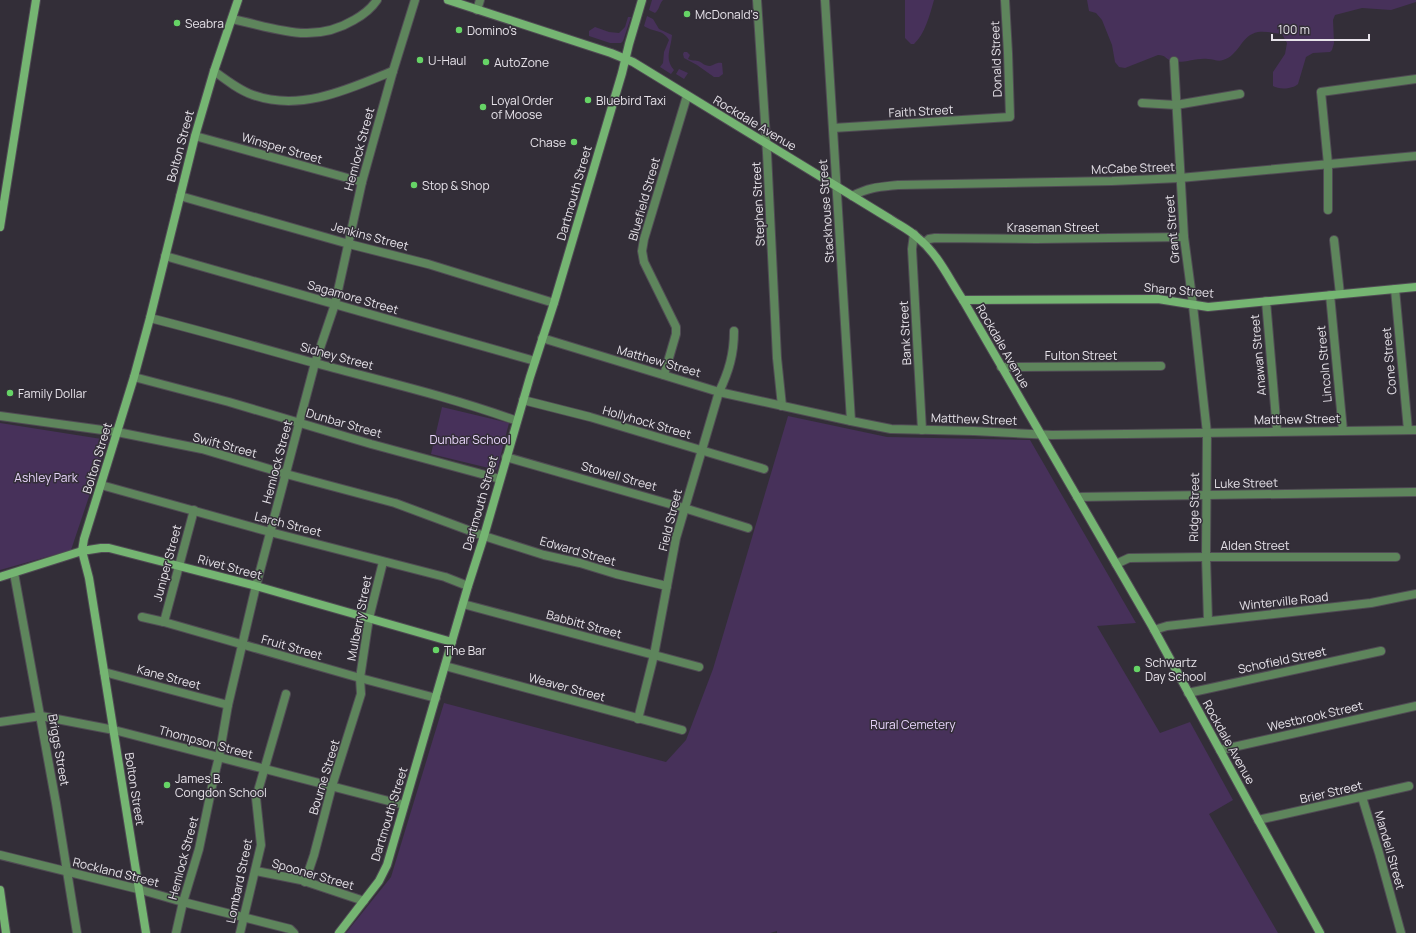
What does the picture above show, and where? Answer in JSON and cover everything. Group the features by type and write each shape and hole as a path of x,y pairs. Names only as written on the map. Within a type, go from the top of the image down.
{"main road":[{"path":"0,227 36,0"},
{"name":"Bolton Street","path":"146,933 89,578 82,551 88,526 102,485 134,377 195,136 214,71 238,0"},
{"name":"Rockdale Avenue","path":"448,0 611,52 626,59 914,234 924,243 937,258 963,300 1154,630 1320,933"},
{"name":"Dartmouth Street","path":"339,933 379,881 387,865 534,362 554,303 626,59 642,0"},
{"name":"Sharp Street","path":"963,300 1158,299 1208,307 1416,287"},
{"name":"Rivet Street","path":"0,577 82,551 109,548 256,586 452,642"},
{"path":"0,890 6,933"}],"street":[{"path":"232,19 290,32 315,34 328,32 349,23 364,14 377,0"},
{"name":"Hemlock Street","path":"176,933 183,902 200,850 228,704 256,586 315,363 335,304 362,182 393,71 415,0"},
{"path":"477,10 480,0"},
{"name":"Stephen Street","path":"757,0 777,358 782,406"},
{"name":"Stackhouse Street","path":"825,0 851,421"},
{"name":"Donald Street","path":"1005,0 1010,117"},
{"name":"Grant Street","path":"1174,61 1184,238 1193,304 1202,393"},
{"path":"214,71 253,95 266,98 304,100 329,96 393,71"},
{"path":"1328,210 1328,164 1321,92 1416,79"},
{"path":"1142,103 1176,105 1240,94"},
{"name":"Bluefield Street","path":"664,375 676,334 676,328 644,262 642,251 644,239 687,96"},
{"name":"Faith Street","path":"833,128 1010,117"},
{"name":"Winsper Street","path":"195,136 362,182"},
{"name":"McCabe Street","path":"852,196 871,188 898,186 1180,178 1416,156"},
{"name":"Jenkins Street","path":"180,196 349,244 428,264 554,303"},
{"name":"Bank Street","path":"914,234 912,249 922,430"},
{"name":"Kraseman Street","path":"924,243 929,239 935,238 1184,238"},
{"path":"1334,240 1340,294"},
{"name":"Sagamore Street","path":"165,256 534,362"},
{"name":"Cone Street","path":"1395,289 1412,430"},
{"name":"Lincoln Street","path":"1330,295 1343,430"},
{"name":"Anawan Street","path":"1266,301 1277,431"},
{"name":"Sidney Street","path":"150,318 222,336 423,392 493,412 517,421"},
{"name":"Field Street","path":"638,719 654,655 676,538 719,392 727,374 734,348 734,331"},
{"name":"Matthew Street","path":"542,338 719,392 891,429 1040,434 1412,430"},
{"name":"Fulton Street","path":"1001,367 1161,366"},
{"name":"Dunbar Street","path":"134,377 300,422 370,444 500,479"},
{"name":"Ridge Street","path":"1202,393 1207,433 1206,557 1208,621"},
{"name":"Hollyhock Street","path":"523,400 702,450 764,469"},
{"name":"Swift Street","path":"0,416 117,432 202,449 286,474 395,503 484,536"},
{"name":"Stowell Street","path":"506,457 748,528"},
{"name":"Larch Street","path":"102,485 270,532 445,577 468,586"},
{"name":"Luke Street","path":"1077,497 1416,492"},
{"name":"Juniper Street","path":"164,622 194,510"},
{"name":"Edward Street","path":"484,536 544,555 667,586"},
{"name":"Alden Street","path":"1116,564 1128,558 1396,557"},
{"name":"Mulberry Street","path":"360,678 369,618 383,562"},
{"name":"Briggs Street","path":"14,573 41,716 77,933"},
{"name":"Winterville Road","path":"1154,630 1167,626 1370,603 1416,594"},
{"name":"Babbitt Street","path":"463,604 699,667"},
{"name":"Fruit Street","path":"142,617 436,698"},
{"name":"Schofield Street","path":"1188,693 1381,651"},
{"name":"Weaver Street","path":"445,666 682,730"},
{"name":"Kane Street","path":"104,672 228,704"},
{"name":"Bourne Street","path":"305,882 314,855 332,786 361,694 360,678"},
{"name":"Lombard Street","path":"240,933 261,845 256,798 286,694"},
{"name":"Westbrook Street","path":"1220,750 1416,706"},
{"name":"Thompson Street","path":"0,722 41,716 114,730 404,805"},
{"name":"Brier Street","path":"1258,820 1409,786"},
{"name":"Mandell Street","path":"1362,797 1401,933"},
{"name":"Rockland Street","path":"0,855 290,929 294,933"},
{"name":"Spooner Street","path":"256,871 305,882 364,901"}],"green space":[{"path":"652,0 663,0 655,13 649,10"},
{"path":"905,0 934,0 924,29 914,44 911,44 905,38"},
{"path":"1087,0 1416,0 1416,2 1391,10 1362,8 1335,15 1333,20 1334,43 1332,50 1330,52 1313,53 1306,57 1298,84 1289,88 1282,88 1273,86 1273,72 1285,54 1287,43 1282,34 1258,32 1252,34 1233,54 1221,61 1199,59 1176,62 1158,55 1125,68 1119,67 1115,62 1112,45 1102,20 1096,13 1089,11"},
{"path":"647,16 653,19 659,29 672,35 669,61 674,70 671,74 660,67 663,63 664,52 669,40 667,36 661,32 644,26"},
{"path":"628,17 631,17 621,43 610,43 589,36 589,31 595,27 609,32 619,33 625,27"},
{"path":"684,52 687,52 690,55 688,59 698,61 706,65 710,66 717,63 722,63 723,74 719,77 714,77 684,58"},
{"path":"679,69 688,73 684,79 676,74"},
{"name":"Dunbar School","path":"442,407 509,423 497,470 431,454"},
{"name":"Rural Cemetery","path":"788,416 887,437 1030,440 1136,623 1097,626 1160,733 1190,722 1233,800 1209,814 1278,933 777,933 777,931 770,933 346,933 391,877 444,703 666,762 686,740 713,669"},
{"name":"Ashley Park","path":"0,423 108,440 71,550 0,570"}],"place":[{"name":"McDonald's","path":"687,14"},
{"name":"Seabra","path":"177,23"},
{"name":"Domino's","path":"459,30"},
{"name":"U-Haul","path":"420,60"},
{"name":"AutoZone","path":"486,62"},
{"name":"Bluebird Taxi","path":"588,100"},
{"name":"Loyal Order of Moose","path":"483,107"},
{"name":"Chase","path":"574,142"},
{"name":"Stop & Shop","path":"414,185"},
{"name":"Family Dollar","path":"10,393"},
{"name":"The Bar","path":"436,650"},
{"name":"Schwartz Day School","path":"1137,669"},
{"name":"James B. Congdon School","path":"167,785"}]}
